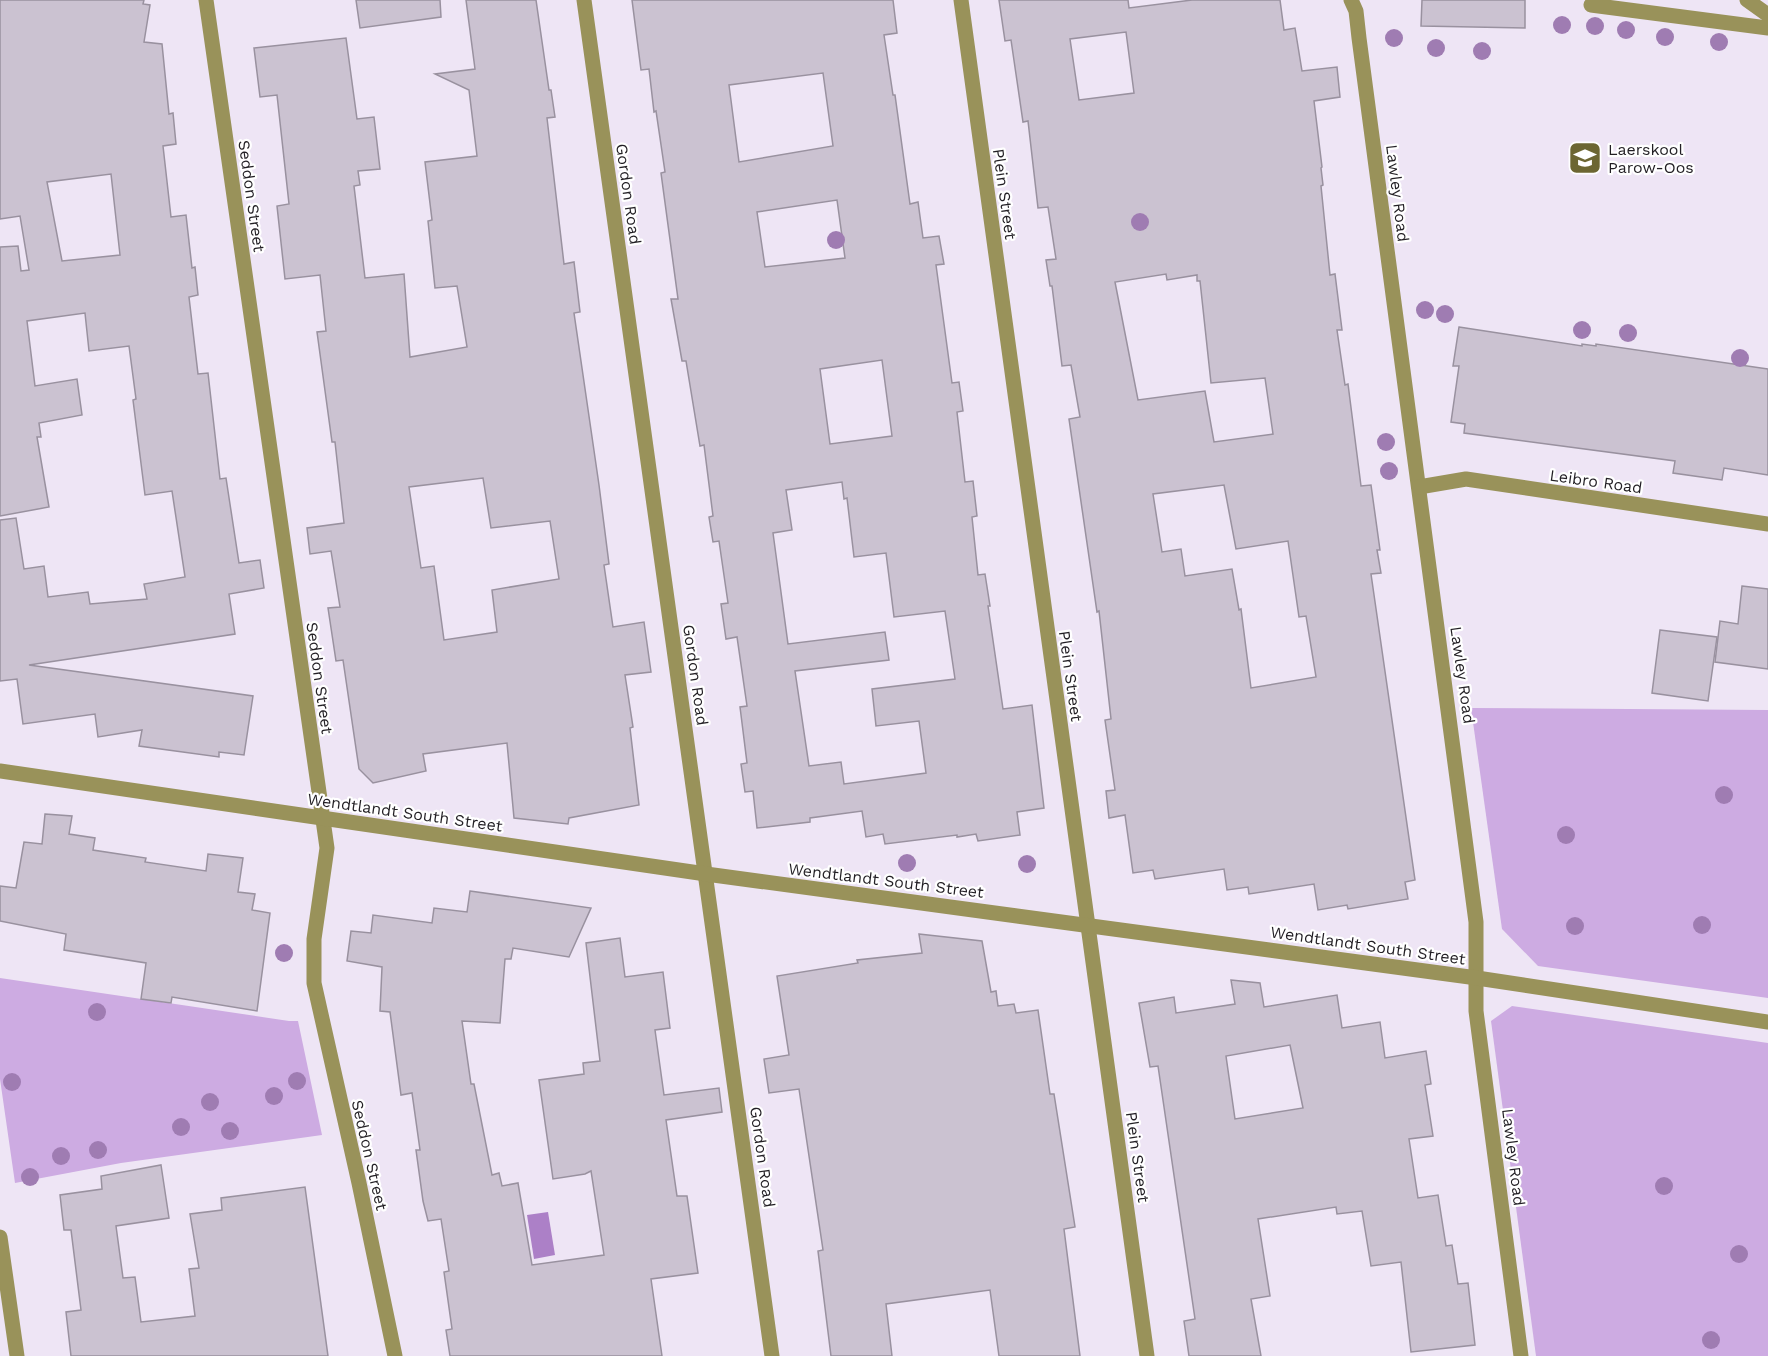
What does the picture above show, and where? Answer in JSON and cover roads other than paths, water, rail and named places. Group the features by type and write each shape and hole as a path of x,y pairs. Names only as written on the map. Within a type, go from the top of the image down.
{"street":[{"name":"Seddon Street","path":"206,0 327,848 314,939 314,983 395,1356"},
{"name":"Gordon Road","path":"584,0 772,1356"},
{"name":"Plein Street","path":"961,0 1147,1356"},
{"name":"Lawley Road","path":"1352,0 1357,20 1476,922 1476,1011 1521,1356"},
{"path":"1748,0 1768,15"},
{"path":"1591,5 1768,28"},
{"name":"Leibro Road","path":"1419,487 1466,479 1768,524"},
{"name":"Wendtlandt South Street","path":"0,771 706,874 1477,978 1768,1022"},
{"path":"0,1237 17,1356"}],"place":[{"name":"Laerskool Parow-Oos","path":"1585,158"}]}
